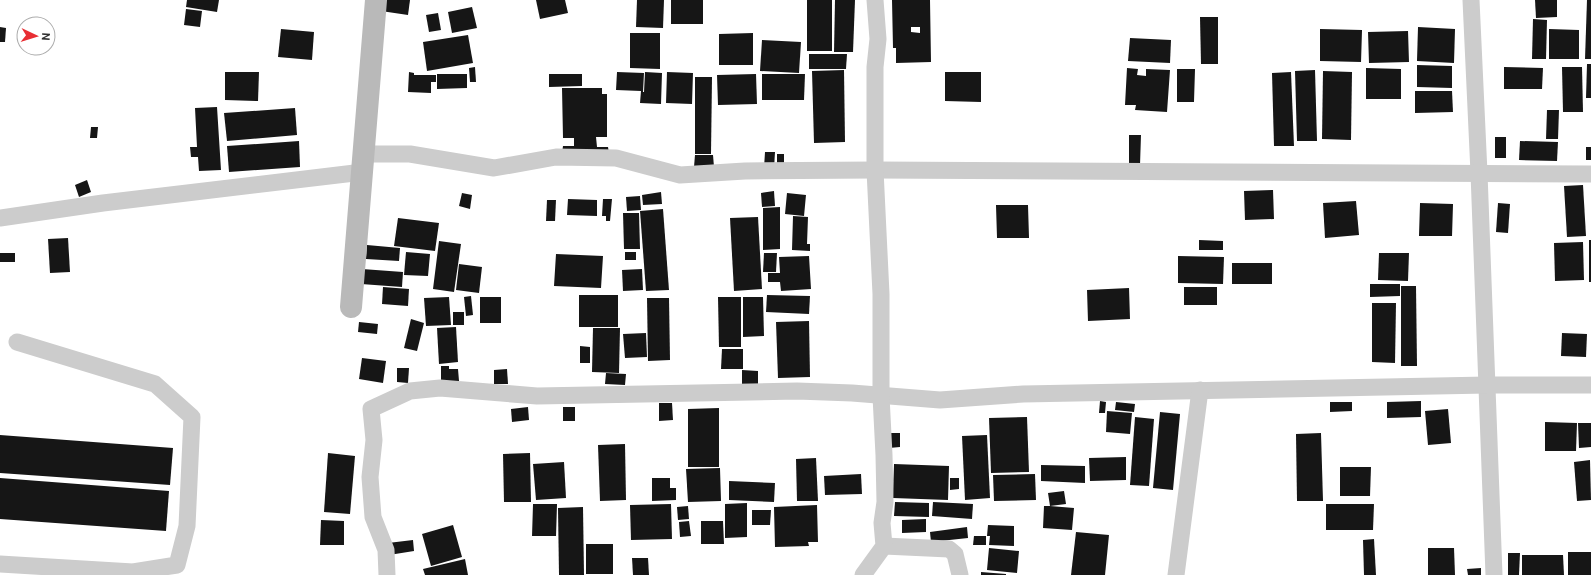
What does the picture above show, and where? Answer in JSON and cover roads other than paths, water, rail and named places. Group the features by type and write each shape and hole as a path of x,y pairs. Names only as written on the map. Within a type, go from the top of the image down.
{"street":[{"path":"351,307 376,0"},
{"path":"863,575 884,546 882,523 884,502 884,455 881,286 875,170 875,66 878,39 875,0"},
{"path":"1471,0 1494,575"},
{"path":"0,218 363,163 410,154 494,168 556,157 616,158 680,175 745,171 875,170 1591,174"},
{"path":"0,564 133,572 177,565 187,526 192,417 155,384 17,342"},
{"path":"387,575 386,550 374,517 370,477 374,440 372,409 410,391 455,388 537,396 796,391 852,392 882,396 940,400 1023,394 1487,385 1591,385"},
{"path":"1176,575 1200,390"},
{"path":"884,546 949,549 956,554 960,575"}]}
